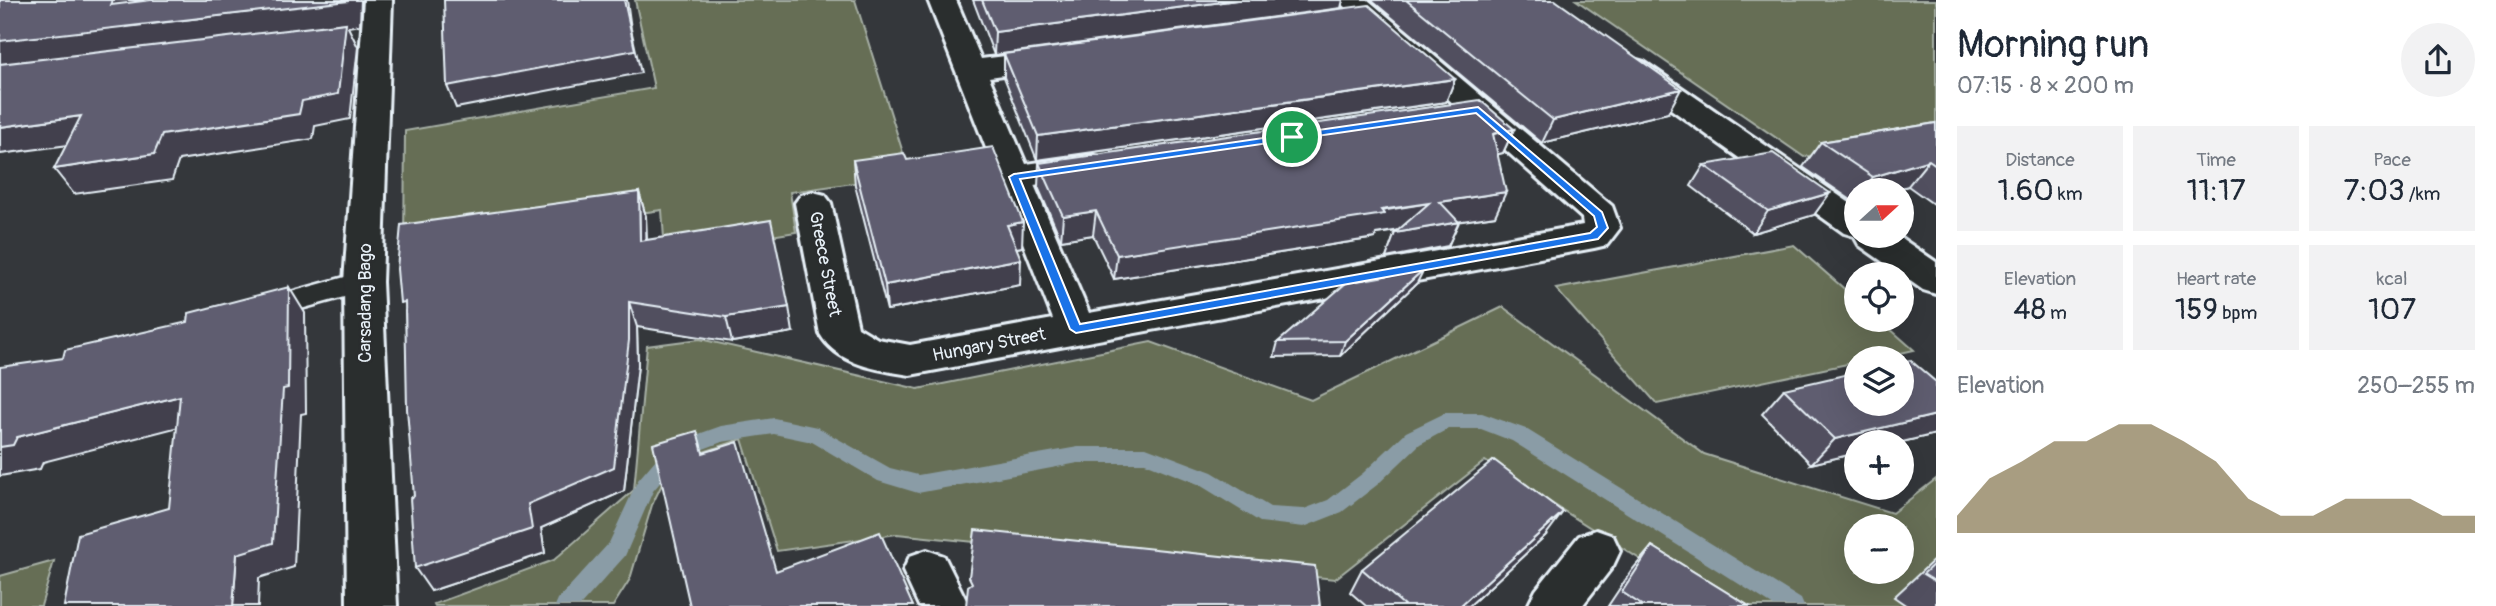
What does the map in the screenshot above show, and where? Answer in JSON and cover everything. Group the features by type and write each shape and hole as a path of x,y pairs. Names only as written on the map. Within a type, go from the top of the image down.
{"street":[{"path":"942,0 1076,329"},
{"path":"1328,21 1360,8 1478,110"},
{"name":"Carsadang Bago","path":"367,25 363,282 372,606"},
{"path":"1606,48 1844,217"},
{"path":"970,70 1080,55"},
{"path":"1437,116 1478,110"},
{"name":"Hungary Street","path":"867,353 911,360 1594,236 1602,228 1599,214 1478,110"},
{"path":"1014,177 1123,161"},
{"name":"Greece Street","path":"813,203 840,334 867,353"},
{"path":"1889,248 1936,281"},
{"path":"1553,606 1595,551"}],"lane":[{"path":"229,319 363,282"}],"green space":[{"path":"635,0 855,0 910,175 790,192 796,232 665,253 662,210 404,246 405,131 654,88"},
{"path":"1576,0 1936,0 1936,132 1804,157"},
{"path":"1794,245 1844,289 1844,332 1894,332 1909,346 1844,346 1844,365 1657,404 1556,289"},
{"path":"1503,307 1704,454 1892,513 1909,500 1914,500 1914,496 1936,479 1936,606 1714,606 1485,461 1335,579 897,534 777,551 742,439 682,459 664,480 652,505 630,579 613,606 434,604 554,560 634,490 647,346 700,339 918,389 1151,342 1311,400"},
{"path":"54,561 41,606 0,606 0,576"}],"building":[{"path":"0,0 113,0 111,5 151,0 348,1 0,41"},
{"path":"444,0 624,0 635,50 447,86"},
{"path":"982,0 1237,0 995,32"},
{"path":"1406,0 1555,0 1681,89 1553,120"},
{"path":"1369,5 1455,79 1038,136 1004,54"},
{"path":"346,23 338,94 302,101 299,114 162,135 154,154 54,169 81,116 0,127 0,64"},
{"path":"1480,100 1514,129 1493,134 1506,192 1440,202 1459,222 1395,233 1429,203 1381,210 1384,214 1117,255 1096,211 1063,216 1039,163"},
{"path":"1936,123 1936,165 1929,160 1873,177 1821,142"},
{"path":"993,147 1023,222 1007,225 1021,259 885,285 853,160 904,153 907,160"},
{"path":"1773,153 1830,193 1768,211 1704,165"},
{"path":"639,192 640,241 771,220 789,307 726,317 629,302 629,340 614,467 528,504 532,529 415,568 410,498 414,496 407,409 405,302 400,303 397,269 401,225"},
{"path":"1424,269 1345,341 1278,342 1346,283"},
{"path":"289,287 288,388 283,389 273,543 237,554 233,606 64,606 78,534 169,508 180,396 17,437 13,445 0,447 0,367 63,358 65,350 188,322 189,313"},
{"path":"1914,363 1936,382 1936,415 1873,430 1844,430 1844,437 1835,439 1784,389 1844,375 1844,416 1914,416"},
{"path":"697,431 703,453 738,442 776,571 880,532 913,606 690,606 653,444"},
{"path":"1494,460 1563,512 1460,606 1405,606 1362,569"},
{"path":"975,530 1315,566 1320,606 966,606 968,586 972,583 969,577"},
{"path":"1652,546 1749,606 1643,606 1622,592"},
{"path":"1936,562 1936,582 1923,574"}],"waterway":[{"path":"566,606 617,549 645,486 675,451 721,434 774,426 817,435 885,475 918,484 1078,455 1146,455 1205,478 1267,516 1304,518 1335,506 1370,479 1413,438 1445,421 1482,421 1519,435 1793,606"}],"route":[{"path":"1478,110 1599,214 1602,228 1594,236 1076,329 1014,177 1292,137 1478,110"}]}
